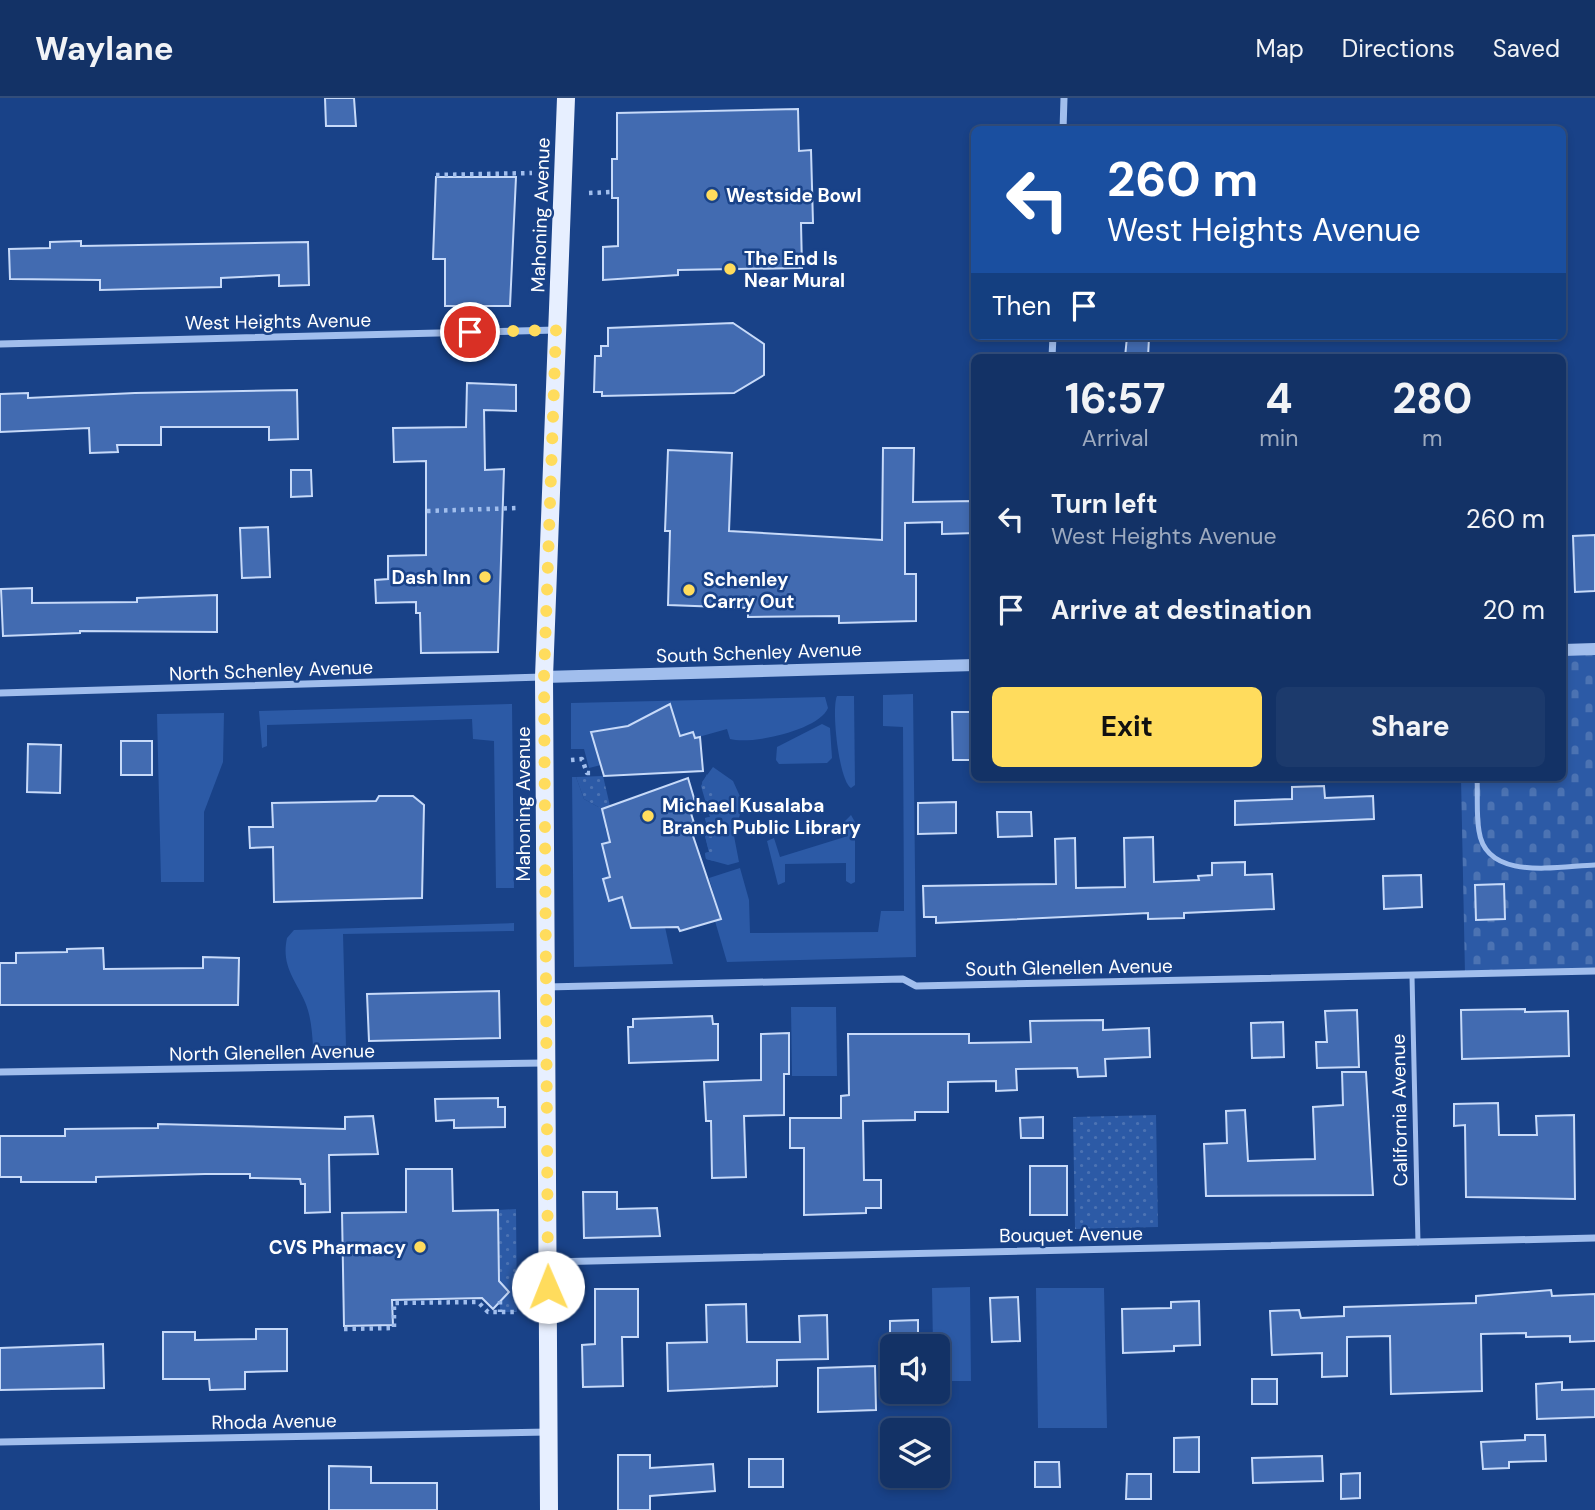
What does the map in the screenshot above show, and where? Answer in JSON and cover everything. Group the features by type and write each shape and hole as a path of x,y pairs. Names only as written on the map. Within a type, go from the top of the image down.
{"main road":[{"name":"Mahoning Avenue","path":"549,1510 544,677 566,98"}],"street":[{"path":"1063,126 1064,98"},
{"name":"West Heights Avenue","path":"0,344 556,330"},
{"path":"1566,650 1595,649"},
{"name":"South Schenley Avenue","path":"544,677 971,666"},
{"name":"North Schenley Avenue","path":"0,694 544,677"},
{"name":"South Glenellen Avenue","path":"545,987 903,979 916,986 1595,971"},
{"name":"North Glenellen Avenue","path":"0,1072 545,1063"},
{"name":"Bouquet Avenue","path":"547,1262 1595,1238"},
{"name":"Rhoda Avenue","path":"0,1442 549,1432"}],"lane":[{"path":"1477,781 1479,833 1487,853 1502,863 1521,868 1595,865"},
{"name":"California Avenue","path":"1412,976 1418,1243"}],"path":[{"path":"436,174 532,173"},
{"path":"589,193 612,192"},
{"path":"427,511 518,508"},
{"path":"571,760 582,759 587,773 594,773"},
{"path":"500,1301 500,1312"},
{"path":"344,1329 394,1328 394,1303 478,1302 488,1312 517,1312"}],"green space":[{"path":"1595,649 1595,971 1465,974 1461,781 1566,781 1566,650"},
{"path":"913,694 916,957 727,962 715,921 721,919 709,878 740,868 749,900 750,933 878,932 881,911 904,911 903,727 883,726 883,695"},
{"path":"837,696 854,696 855,785 851,788 843,772 837,744"},
{"path":"825,697 828,708 822,716 799,729 768,738 730,739 727,729 695,738 692,732 683,735 685,741 682,742 670,704 623,728 591,732 601,765 589,768 584,749 571,749 571,703"},
{"path":"512,704 514,888 496,888 494,741 473,739 472,719 267,725 267,746 262,748 259,711"},
{"path":"224,713 223,762 204,812 204,882 161,882 157,714"},
{"path":"822,724 830,728 832,758 827,763 779,764 776,760 777,747"},
{"path":"713,767 733,781 743,803 734,836 739,862 728,865 706,859 705,853 709,852 705,836 709,834 705,818 710,817 702,782"},
{"path":"707,774 713,795 714,861 706,859 705,853 709,852 705,836 709,834 705,818 710,817 701,786"},
{"path":"603,776 610,806 602,809 584,799 576,777"},
{"path":"572,777 576,777 584,799 602,809 608,826 605,828 610,842 603,844 610,877 603,880 609,898 607,901 622,897 631,928 665,927 673,964 574,967"},
{"path":"1055,781 1114,781 1114,783"},
{"path":"851,815 855,822 855,882 851,884 846,881 846,863 785,864 785,882 778,885 767,841 774,838 780,857 848,836 844,822"},
{"path":"514,923 514,931 343,934 346,1046 313,1046 307,1007 287,964 287,938 294,930"},
{"path":"791,1007 836,1007 837,1076 792,1076"},
{"path":"1156,1115 1158,1227 1075,1229 1073,1117"},
{"path":"516,1209 517,1312 500,1312 500,1301 509,1292 499,1281 498,1210"},
{"path":"970,1287 971,1381 950,1381 950,1334 933,1334 932,1288"},
{"path":"1036,1288 1104,1288 1107,1428 1038,1428"}],"building":[{"path":"325,98 354,98 356,126 326,126"},
{"name":"Westside Bowl","path":"798,109 799,151 811,150 813,223 801,223 802,268 678,270 678,275 603,280 603,247 618,246 618,198 612,198 612,159 617,159 617,113"},
{"path":"436,177 516,177 510,306 445,306 445,259 433,259"},
{"path":"81,241 81,246 308,242 309,285 279,286 279,275 221,278 221,287 100,290 100,280 10,279 9,249 50,248 50,242"},
{"path":"733,323 764,344 764,375 734,393 602,396 602,392 594,392 595,356 601,356 601,346 608,346 608,328"},
{"path":"1127,340 1149,340 1148,354 1125,354"},
{"path":"467,383 516,385 516,411 484,410 485,470 504,469 498,652 421,653 420,613 416,613 416,602 376,603 375,580 388,579 388,556 426,555 426,461 394,462 393,428 466,427"},
{"path":"297,390 298,439 269,440 269,427 161,427 161,445 117,445 118,452 90,453 89,428 0,432 0,394 28,393 28,398"},
{"path":"883,448 914,448 913,502 971,501 971,533 942,534 942,522 905,523 905,574 916,574 916,621 839,623 839,616 748,617 748,608 668,605 670,531 665,531 668,450 732,453 729,531 882,540"},
{"path":"291,470 311,470 312,496 291,497"},
{"path":"268,527 270,577 242,578 240,528"},
{"path":"1595,535 1595,591 1575,592 1573,536"},
{"path":"32,588 32,603 137,602 137,598 217,595 217,632 80,631 3,636 1,589"},
{"path":"670,704 680,736 693,732 695,738 700,737 703,771 604,776 591,732 628,726"},
{"path":"952,712 971,712 971,760 953,760"},
{"path":"121,741 152,741 152,775 121,775"},
{"path":"28,744 61,745 60,793 27,792"},
{"name":"Michael Kusalaba Branch Public Library","path":"688,778 696,805 689,807 694,823 689,824 721,919 680,931 678,927 631,928 622,897 609,901 603,879 610,877 602,844 610,842 602,809"},
{"path":"1324,786 1325,798 1373,796 1374,819 1235,825 1235,801 1292,799 1292,787"},
{"path":"379,796 413,796 424,805 422,898 274,902 273,847 250,848 249,827 273,827 272,803 376,801"},
{"path":"956,802 956,833 918,834 918,803"},
{"path":"997,812 1031,812 1032,836 998,837"},
{"path":"1153,837 1154,882 1199,880 1198,876 1212,875 1212,863 1245,862 1245,875 1272,874 1274,909 1184,913 1184,918 1148,919 1148,913 936,923 936,917 924,917 923,886 1056,884 1055,839 1075,838 1076,888 1125,887 1124,838"},
{"path":"1421,875 1422,907 1384,909 1383,876"},
{"path":"1504,884 1505,919 1476,920 1475,885"},
{"path":"103,948 104,969 203,968 203,957 239,958 238,1005 0,1005 0,963 16,963 16,953"},
{"path":"499,991 500,1038 369,1041 367,994"},
{"path":"1525,1009 1525,1012 1568,1011 1569,1056 1462,1059 1461,1010"},
{"path":"1357,1010 1359,1067 1317,1068 1316,1042 1327,1042 1325,1011"},
{"path":"712,1016 713,1024 718,1024 718,1060 629,1063 628,1027 633,1027 633,1019"},
{"path":"1103,1020 1103,1030 1149,1028 1150,1057 1105,1059 1106,1076 1078,1077 1077,1068 1016,1069 1017,1090 996,1091 996,1081 948,1082 948,1112 915,1112 915,1120 863,1121 864,1180 881,1180 881,1208 866,1208 866,1213 804,1215 804,1148 790,1148 790,1118 841,1118 841,1096 849,1095 848,1034 969,1034 969,1043 1031,1042 1030,1021"},
{"path":"1283,1022 1284,1057 1252,1058 1251,1023"},
{"path":"789,1033 789,1074 784,1074 784,1115 744,1116 746,1177 712,1178 711,1121 706,1121 704,1082 761,1080 761,1034"},
{"path":"1342,1072 1366,1072 1373,1195 1206,1196 1204,1144 1227,1143 1226,1111 1245,1110 1248,1161 1315,1159 1313,1107 1343,1105"},
{"path":"498,1098 498,1107 505,1107 505,1127 454,1128 454,1120 436,1121 435,1099"},
{"path":"1498,1103 1499,1135 1537,1135 1536,1116 1574,1115 1575,1199 1466,1197 1465,1125 1454,1126 1454,1104"},
{"path":"373,1116 378,1154 329,1155 330,1212 305,1213 305,1184 301,1184 300,1179 250,1178 250,1174 205,1174 96,1177 96,1182 21,1182 21,1177 0,1177 0,1136 65,1136 65,1129 158,1128 158,1124 345,1129 345,1117"},
{"path":"1043,1117 1043,1138 1021,1138 1020,1118"},
{"path":"1030,1166 1067,1166 1067,1215 1030,1215"},
{"name":"CVS Pharmacy","path":"406,1169 452,1169 453,1211 498,1210 499,1281 509,1292 493,1309 482,1298 392,1300 393,1325 344,1326 342,1213 406,1212"},
{"path":"583,1192 617,1192 617,1209 657,1208 660,1236 584,1238"},
{"path":"595,1289 638,1289 638,1337 622,1337 623,1386 583,1387 582,1345 595,1344"},
{"path":"1551,1290 1552,1296 1595,1294 1595,1341 1570,1342 1570,1336 1526,1337 1526,1333 1481,1334 1482,1391 1391,1394 1390,1336 1347,1337 1347,1376 1322,1377 1322,1353 1272,1355 1270,1311 1299,1310 1301,1318 1344,1316 1344,1307 1476,1303 1476,1296"},
{"path":"1018,1297 1020,1341 992,1342 990,1298"},
{"path":"1199,1301 1200,1345 1174,1346 1174,1351 1123,1353 1122,1309 1171,1308 1171,1302"},
{"path":"746,1304 747,1342 800,1342 799,1316 827,1315 828,1359 777,1360 777,1386 668,1391 667,1343 707,1342 706,1305"},
{"path":"918,1320 918,1334 890,1334 890,1321"},
{"path":"256,1329 287,1329 287,1371 245,1372 245,1389 210,1390 209,1379 163,1379 163,1332 195,1332 195,1340 256,1339"},
{"path":"103,1344 104,1388 0,1390 0,1348"},
{"path":"875,1366 876,1410 818,1412 818,1368"},
{"path":"1252,1379 1277,1379 1277,1404 1252,1404"},
{"path":"1562,1382 1562,1390 1595,1389 1595,1417 1537,1419 1536,1384"},
{"path":"1525,1435 1545,1435 1546,1461 1509,1462 1509,1468 1483,1469 1481,1442 1525,1440"},
{"path":"1199,1437 1199,1472 1174,1472 1174,1438"},
{"path":"618,1455 650,1455 650,1468 713,1464 715,1491 650,1496 650,1510 618,1510"},
{"path":"1322,1456 1323,1481 1253,1483 1252,1458"},
{"path":"749,1459 783,1459 783,1487 749,1487"},
{"path":"1035,1462 1059,1462 1060,1487 1035,1487"},
{"path":"329,1466 371,1467 371,1483 437,1483 437,1510 329,1510"},
{"path":"1360,1473 1360,1498 1341,1499 1341,1474"},
{"path":"1127,1474 1151,1474 1151,1499 1126,1499"}],"place":[{"name":"Westside Bowl","path":"712,195"},
{"name":"The End Is Near Mural","path":"730,269"},
{"name":"Dash Inn","path":"485,577"},
{"name":"Schenley Carry Out","path":"689,590"},
{"name":"Michael Kusalaba Branch Public Library","path":"648,816"},
{"name":"CVS Pharmacy","path":"420,1247"}],"route":[{"path":"470,332 556,330 544,677 548,1287"}]}
